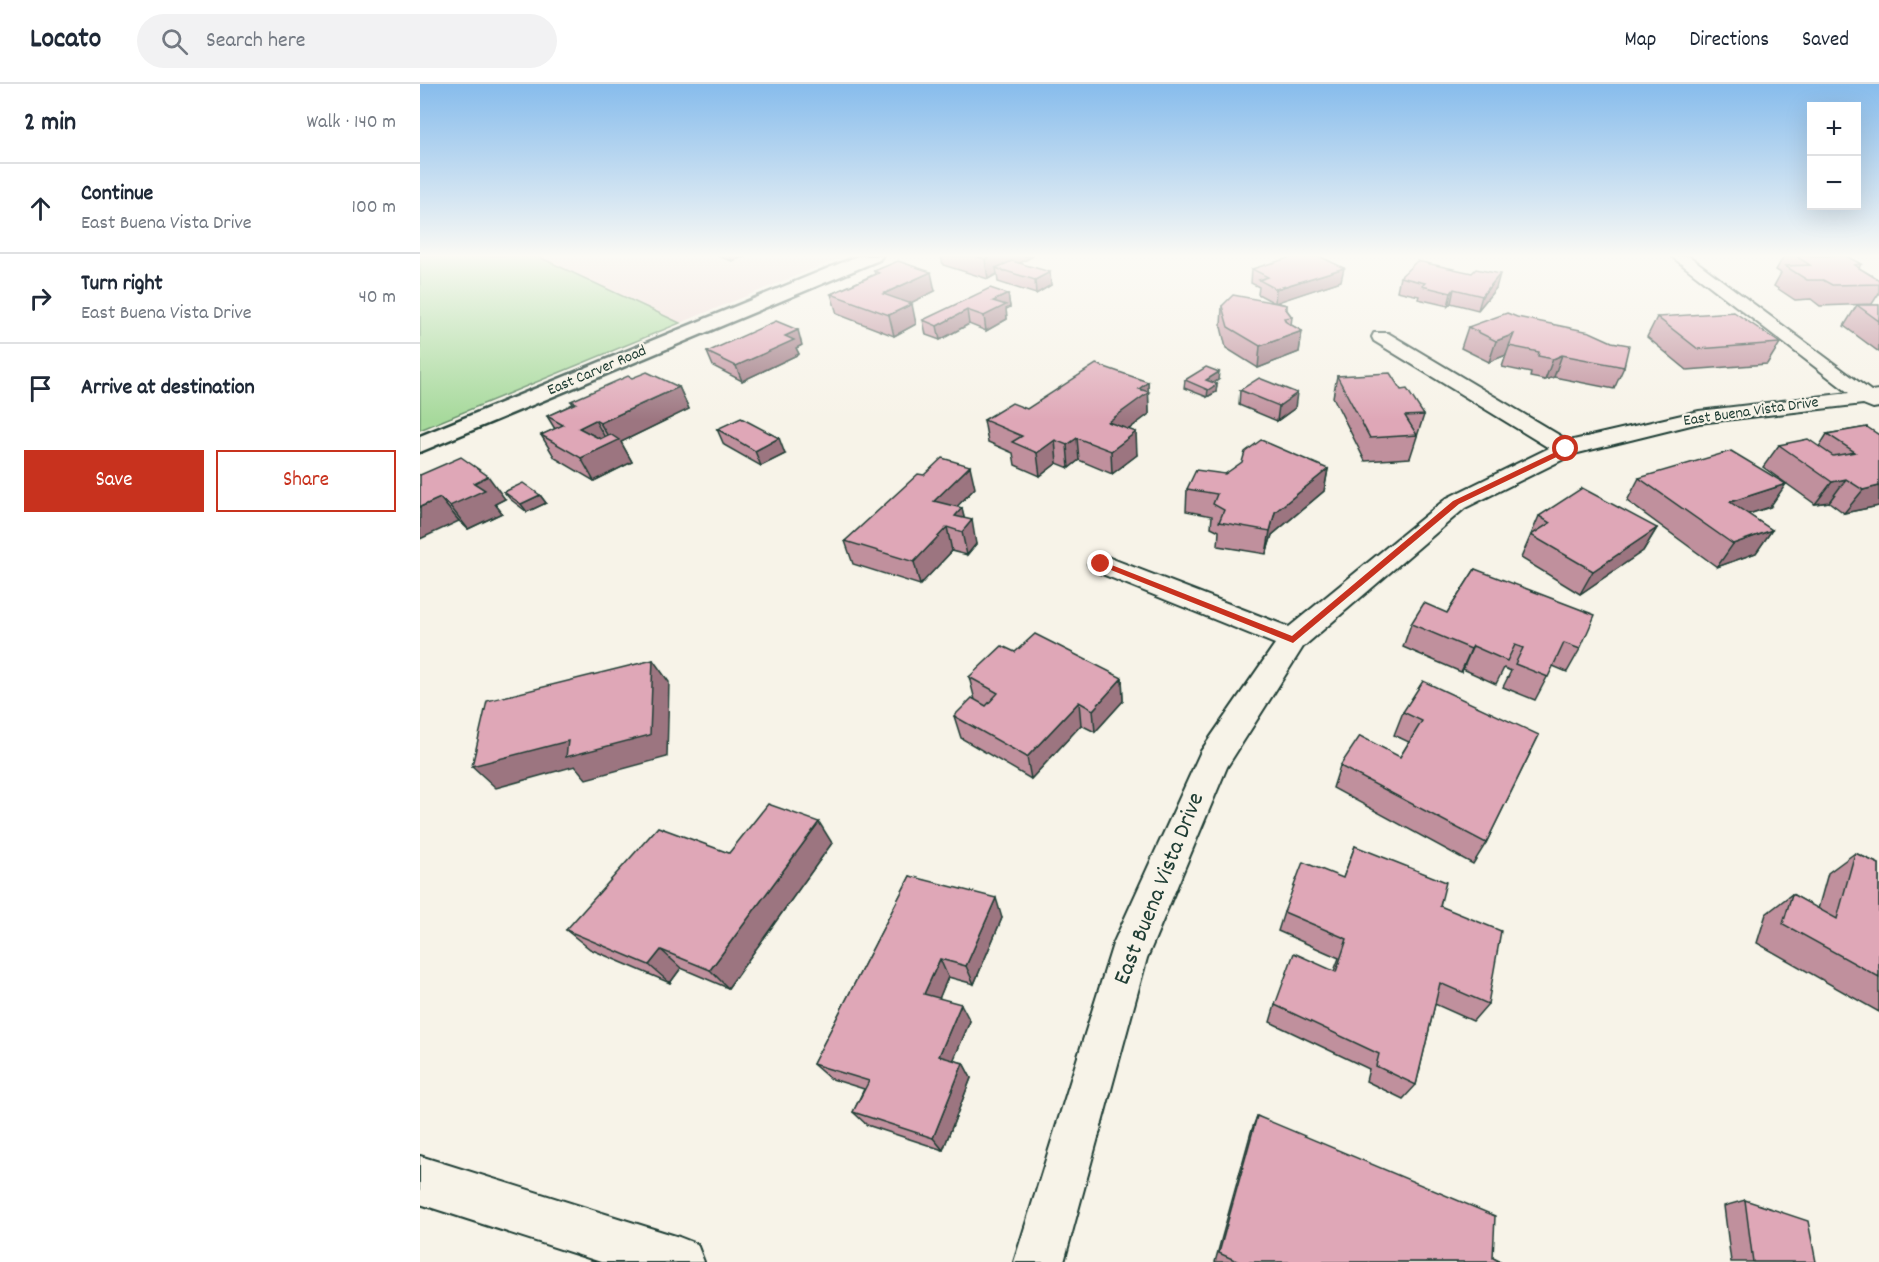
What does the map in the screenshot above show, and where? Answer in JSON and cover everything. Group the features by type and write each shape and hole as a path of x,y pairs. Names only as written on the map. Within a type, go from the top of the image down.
{"street":[{"name":"East Carver Road","path":"420,445 741,311"},
{"path":"1754,311 1875,399"},
{"path":"1381,337 1566,449"},
{"name":"East Buena Vista Drive","path":"1039,1262 1127,958 1213,761 1293,640 1456,503 1566,449 1699,417 1875,399"},
{"path":"1101,564 1293,640"},
{"path":"420,1180 679,1262"}],"shaded area":[{"path":"654,311 710,311 680,323"}],"green space":[{"path":"420,311 654,311 680,323 420,430"}],"building":[{"path":"878,311 897,311 889,315"},
{"path":"942,311 965,311 937,326 923,320"},
{"path":"970,311 994,311 984,316"},
{"path":"1223,311 1287,311 1292,317 1284,318 1286,322 1302,331 1260,346 1228,327"},
{"path":"1865,311 1879,311 1879,321"},
{"path":"1734,312 1780,343 1698,349 1657,317"},
{"path":"1507,313 1590,332 1612,342 1629,345 1624,367 1562,355 1553,359 1538,356 1539,352 1509,346 1514,334 1496,341 1468,327"},
{"path":"776,321 798,330 785,336 794,340 736,366 707,352"},
{"path":"1096,364 1148,382 1139,389 1149,392 1108,422 1136,432 1111,451 1077,438 1067,445 1055,440 1037,453 1012,442 1022,436 984,420 1012,403 1027,409"},
{"path":"1206,367 1219,372 1206,380 1217,384 1208,390 1185,380"},
{"path":"647,372 679,387 600,423 595,420 579,428 600,439 610,434 619,440 581,458 541,435 563,425 547,416 576,403 571,401 628,376 632,378"},
{"path":"1390,373 1401,390 1407,389 1424,415 1405,416 1417,435 1370,438 1337,376"},
{"path":"1259,378 1297,393 1279,406 1240,390"},
{"path":"741,418 779,438 755,451 717,429"},
{"path":"1867,427 1879,435 1879,486 1863,490 1846,479 1832,482 1779,445 1808,439 1833,456 1855,452 1827,434"},
{"path":"1261,440 1328,469 1275,512 1270,531 1219,522 1224,510 1213,504 1217,494 1187,489 1196,470 1225,474 1242,462 1245,452"},
{"path":"1731,451 1786,484 1730,502 1772,530 1733,544 1639,478"},
{"path":"461,457 488,476 474,483 485,490 450,506 440,498 420,507 420,475"},
{"path":"942,458 970,466 934,501 962,508 955,516 972,520 962,532 947,527 914,562 845,541 918,474 924,475"},
{"path":"523,483 540,495 521,504 504,492"},
{"path":"1582,488 1657,528 1593,571 1531,535 1550,523 1539,516"},
{"path":"1475,569 1595,615 1580,649 1564,643 1548,677 1515,664 1523,648 1515,645 1507,661 1411,624 1424,603 1447,613"},
{"path":"1035,634 1122,678 1093,710 1079,702 1027,757 954,716 972,698 986,706 998,693 969,677 1002,646 1015,652"},
{"path":"653,660 650,735 566,757 568,741 472,766 487,701"},
{"path":"1423,681 1539,735 1486,843 1340,766 1360,736 1400,757 1422,721 1403,712"},
{"path":"768,804 819,822 710,970 661,950 649,965 566,930 658,827 729,853"},
{"path":"1355,846 1446,882 1440,906 1501,931 1488,1004 1440,983 1416,1085 1376,1066 1379,1054 1275,1005 1294,953 1336,972 1347,939 1284,912 1303,862 1343,878"},
{"path":"1855,853 1879,864 1879,977 1783,924 1792,894 1837,919"},
{"path":"910,876 996,898 966,966 940,959 924,994 961,1004 939,1056 963,1063 933,1138 853,1112 869,1081 813,1064"},
{"path":"1257,1116 1495,1216 1493,1258 1501,1262 1239,1262 1219,1253"},
{"path":"1745,1200 1808,1221 1816,1262 1753,1262"}],"route":[{"path":"1101,564 1293,640 1372,571 1456,503 1566,449"}]}
